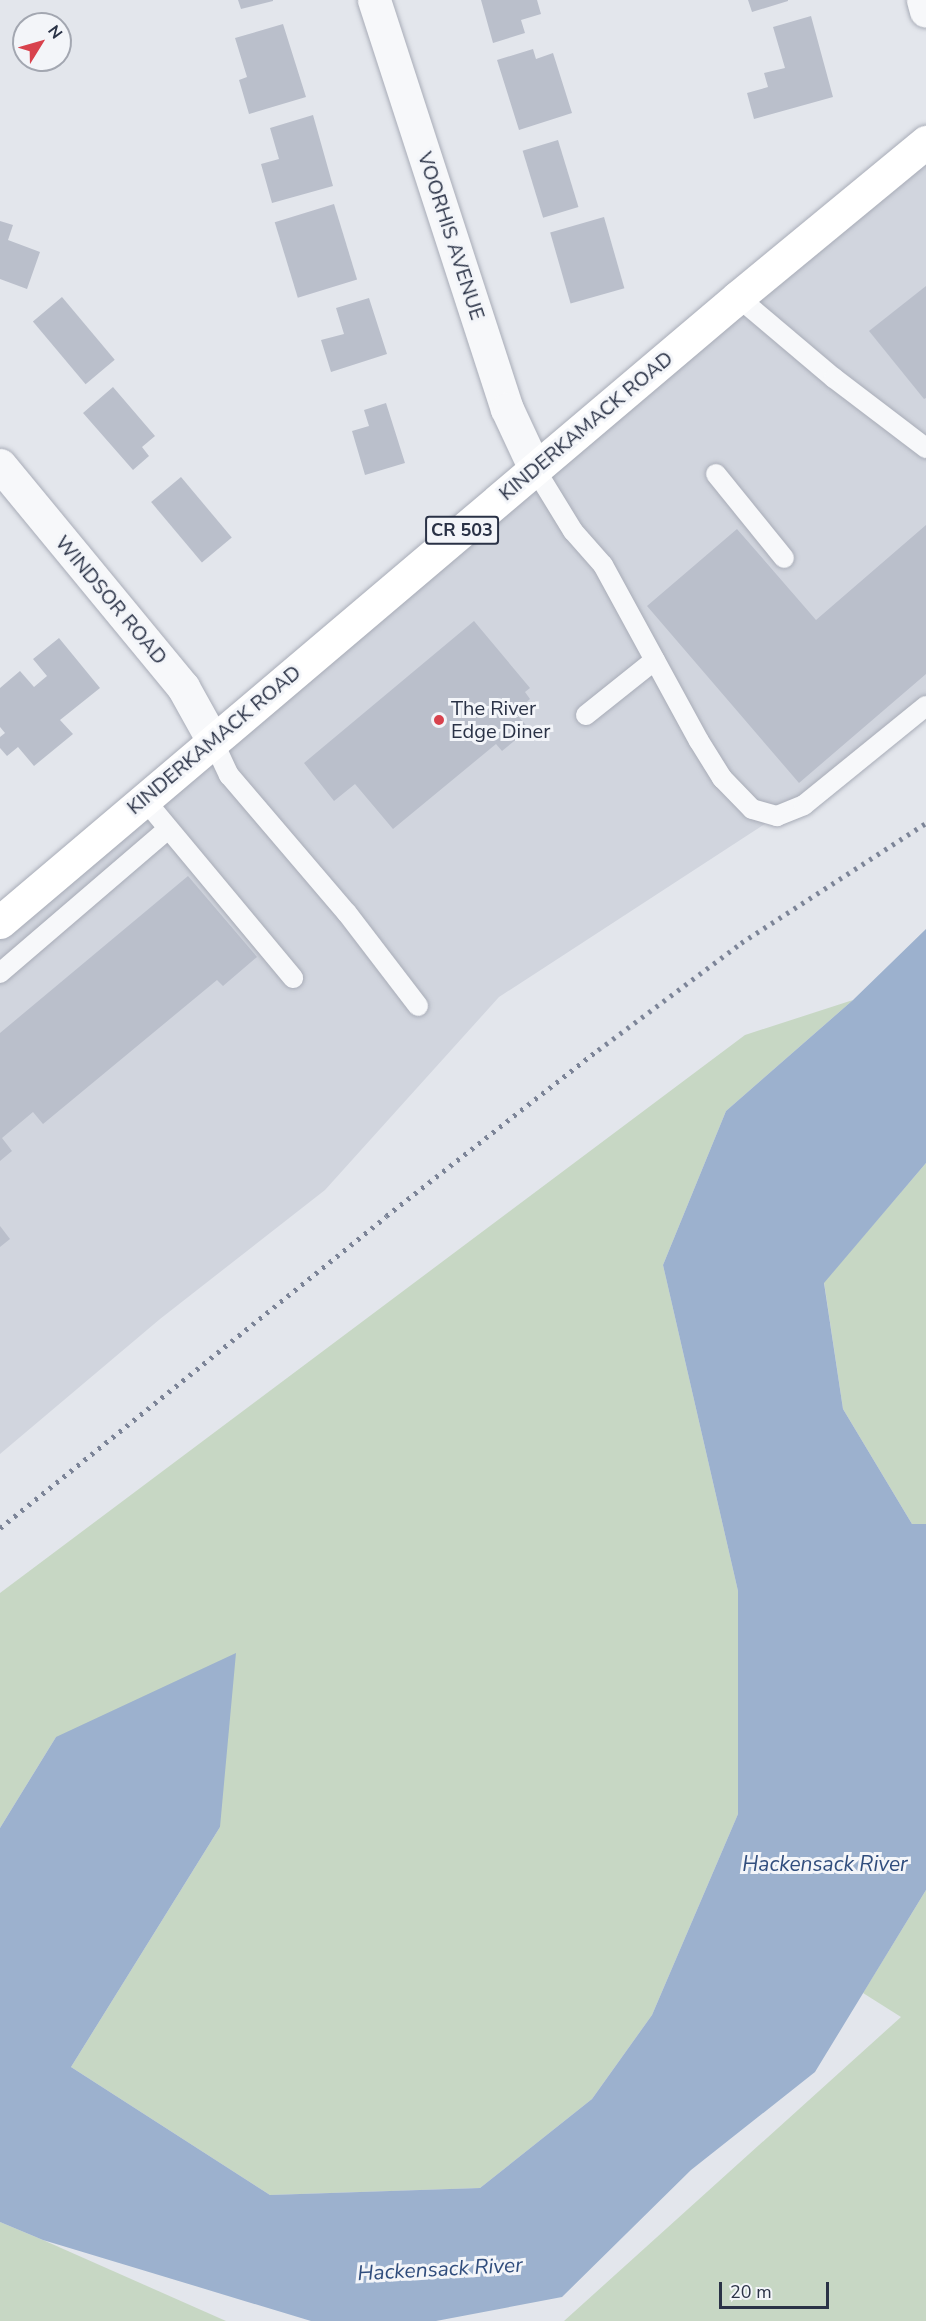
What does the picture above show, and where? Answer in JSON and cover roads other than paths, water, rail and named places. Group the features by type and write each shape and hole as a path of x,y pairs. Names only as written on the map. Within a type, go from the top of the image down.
{"main road":[{"name":"KINDERKAMACK ROAD","path":"0,922 738,297 926,142"}],"street":[{"name":"VOORHIS AVENUE","path":"374,0 507,409 535,469"},
{"path":"923,0 926,11"},
{"name":"WINDSOR ROAD","path":"0,465 183,687 213,741"}],"lane":[{"path":"738,297 834,378 926,448"},
{"path":"535,469 573,531 603,565 722,778 752,809 777,816 789,813 814,799 926,706"},
{"path":"716,474 784,558"},
{"path":"585,715 655,660"},
{"path":"213,741 229,775 347,913 418,1006"},
{"path":"144,800 293,978"},
{"path":"0,973 168,829"}],"water":[{"name":"Hackensack River","path":"926,929 926,1163 824,1283 843,1409 912,1524 926,1524 926,1890 815,2072 691,2170 562,2297 436,2321 311,2321 43,2240 0,2222 0,1828 56,1737 236,1653 220,1827 71,2067 270,2195 480,2188 592,2099 652,2015 738,1814 738,1591 663,1265 726,1111 853,1000"}],"railway":[{"path":"0,1528 386,1216 598,1050 741,943 926,823"}],"place":[{"name":"The River Edge Diner","path":"439,720"}]}
